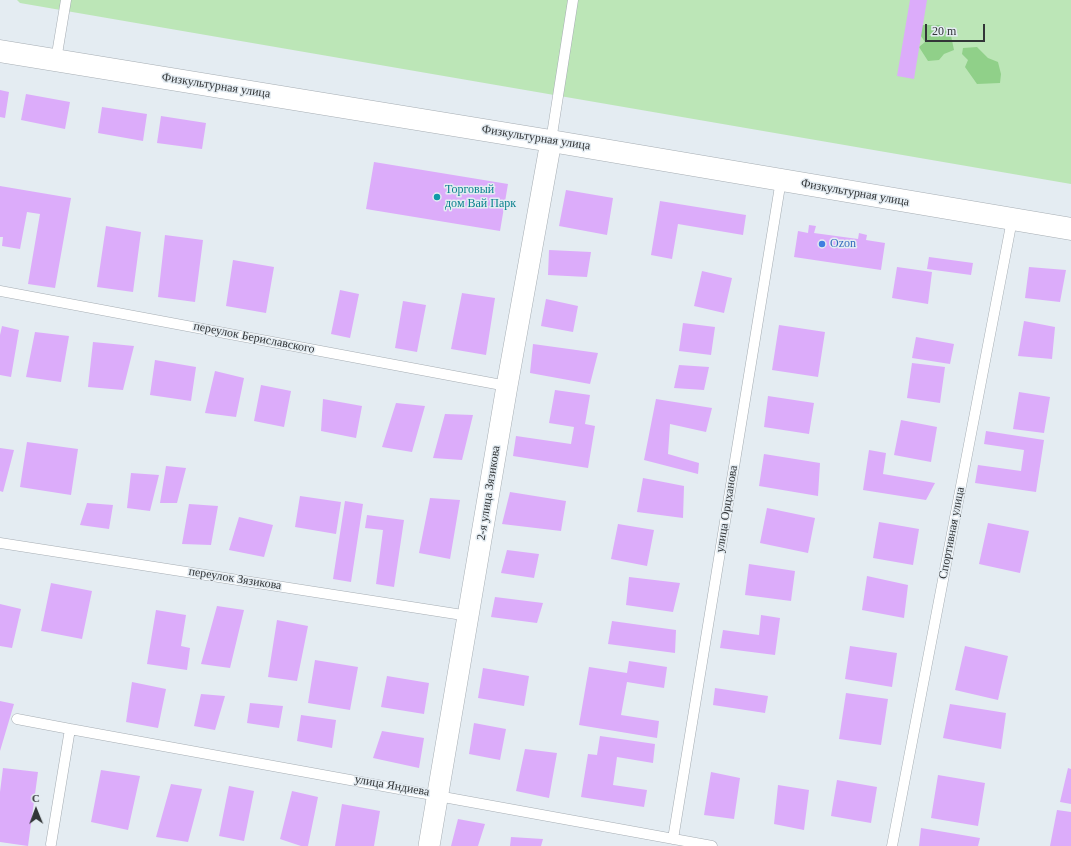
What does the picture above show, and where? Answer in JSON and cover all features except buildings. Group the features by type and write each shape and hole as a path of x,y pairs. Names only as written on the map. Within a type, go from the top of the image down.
{"main road":[{"name":"Физкультурная улица","path":"0,52 551,141 1071,229"}],"street":[{"name":"2-я улица Зязикова","path":"429,846 507,386 551,141"}],"lane":[{"path":"56,60 66,0"},
{"path":"551,141 573,0"},
{"name":"улица Орцханова","path":"673,839 781,180"},
{"name":"Спортивная улица","path":"892,846 1012,220"},
{"name":"переулок Бериславского","path":"0,291 507,386"},
{"name":"переулок Зязикова","path":"0,543 469,616"},
{"name":"улица Яндиева","path":"17,719 438,794 712,846"},
{"path":"51,844 70,729"}],"green space":[{"path":"17,0 1071,0 1071,184 20,3"},
{"path":"920,25 941,25 950,31 954,50 944,54 939,60 928,61 919,47 925,42 919,33"},
{"path":"977,47 988,58 998,62 1001,74 1000,83 977,84 965,67 968,60 962,54 963,48"}],"place":[{"name":"Торговый дом Вай Парк","path":"437,197"},
{"name":"Ozon","path":"822,244"}]}
